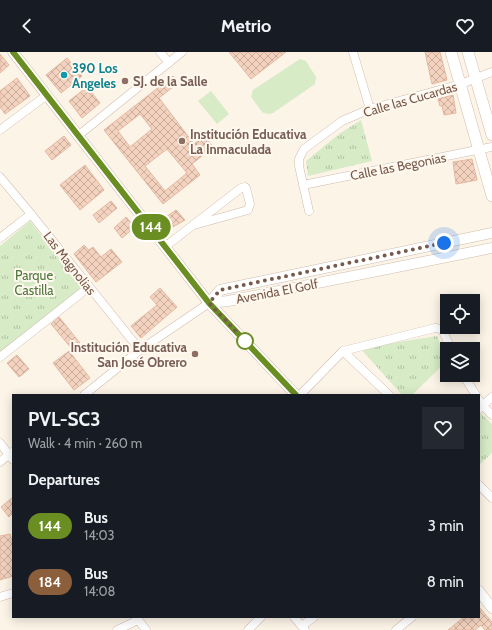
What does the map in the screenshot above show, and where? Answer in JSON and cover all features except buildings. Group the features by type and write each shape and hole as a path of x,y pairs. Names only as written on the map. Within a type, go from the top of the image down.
{"main road":[{"path":"451,52 492,196"},
{"path":"468,52 492,135"}],"street":[{"path":"13,52 209,303 295,394"},
{"path":"160,52 169,63"},
{"path":"79,135 182,52"},
{"path":"352,52 370,109"},
{"name":"Calle las Cucardas","path":"309,211 299,166 299,159 304,149 342,121 370,109 461,84 492,72"},
{"path":"0,130 47,95"},
{"name":"Calle las Begonias","path":"303,185 479,150 492,146"},
{"name":"Las Magnolias","path":"0,177 32,214 140,350"},
{"path":"166,246 194,224 241,188 246,188 250,204 248,210 194,224"},
{"path":"0,238 32,214"},
{"name":"Avenida El Golf","path":"209,303 220,290 492,233"},
{"name":"Avenida El Golf","path":"209,303 228,301 326,282 492,248"},
{"path":"322,268 326,282"},
{"path":"0,357 89,287"},
{"path":"85,394 140,350 209,303"},
{"path":"301,394 342,351 435,328 442,329 448,342"},
{"path":"342,351 388,394"},
{"path":"468,382 475,394"},
{"path":"492,397 480,405 492,415"},
{"path":"0,443 12,456 0,462"},
{"path":"480,485 492,498"},
{"path":"480,592 492,608"},
{"path":"0,597 12,593"},
{"path":"117,630 137,618 146,630"},
{"path":"248,630 260,618"},
{"path":"295,618 303,628 313,618"},
{"path":"396,630 411,618"}],"green space":[{"path":"300,59 306,61 316,77 315,84 273,113 263,113 251,97 253,90"},
{"path":"211,91 229,114 217,124 198,101"},
{"path":"361,120 372,161 308,176 306,161 339,134"},
{"name":"Parque Castilla","path":"30,221 83,288 0,353 0,246"},
{"path":"437,336 440,344 440,368 413,394 401,394 360,348"},
{"path":"481,413 492,424 492,453 480,464"}],"bus line":[{"name":"144","path":"13,52 99,160 209,303 295,394"}],"place":[{"name":"390 Los Angeles","path":"64,75"},
{"name":"SJ. de la Salle","path":"125,81"},
{"name":"Institución Educativa La Inmaculada","path":"182,141"},
{"name":"Institución Educativa San José Obrero","path":"195,354"}],"route":[{"path":"245,341 209,303 220,290 444,243"}]}
